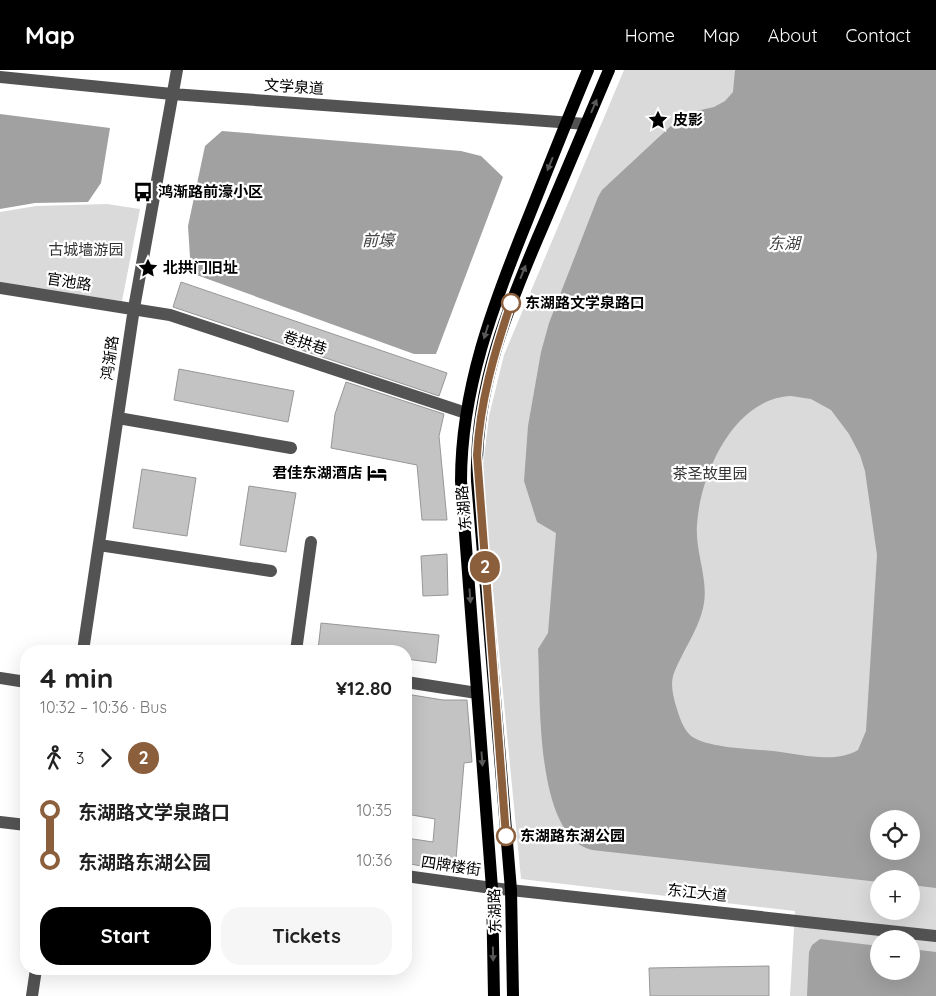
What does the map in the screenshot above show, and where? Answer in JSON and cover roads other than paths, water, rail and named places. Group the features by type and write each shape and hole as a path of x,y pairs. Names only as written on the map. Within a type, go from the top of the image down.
{"main road":[{"name":"东湖路","path":"494,996 492,888 461,481 461,454 466,413 479,354 497,299 588,70"},
{"name":"东湖路","path":"513,996 511,890 478,481 478,432 486,383 513,296 609,70"}],"street":[{"name":"鸿渐路","path":"84,645 134,308 177,70"},
{"name":"文学泉道","path":"0,77 172,94 586,124"},
{"name":"官池路","path":"0,288 134,308"},
{"name":"卷拱巷","path":"134,308 170,315 466,413"},
{"path":"118,418 291,448"},
{"path":"297,645 311,542"},
{"path":"99,545 271,571"},
{"path":"0,678 20,681"},
{"path":"412,683 477,693"},
{"path":"0,822 20,824"},
{"name":"四牌楼街","path":"412,877 492,888"},
{"name":"东江大道","path":"492,888 936,936"},
{"path":"32,996 35,975"}],"water":[{"name":"东湖","path":"735,70 936,70 936,888 920,886 920,870 870,870 870,881 592,850 573,839 560,819 550,793 544,762 541,730 538,649 548,633 556,533 537,522 524,481 528,426 541,352 549,323 602,190 674,123 692,112 714,107 725,101 733,92","holes":["791,396 811,399 831,410 849,434 860,455 865,471 877,555 866,731 858,750 849,754 827,757 730,747 698,740 688,733 680,718 672,690 672,681 678,664 695,630 704,603 705,593 697,525 705,484 713,462 724,442 737,424 753,410 771,400"]},
{"path":"0,114 110,128 101,183 88,202 35,203 0,209"},
{"name":"前壕","path":"222,131 461,151 481,156 503,177 436,354 414,354 191,273 188,226 205,146"},
{"path":"820,939 870,945 870,980 920,980 920,950 936,952 936,996 807,996 809,952 812,945"}],"place":[{"name":"皮影","path":"658,120"},
{"name":"鸿渐路前濠小区","path":"143,192"},
{"name":"北拱门旧址","path":"148,268"},
{"name":"东湖路文学泉路口","path":"511,303"},
{"name":"君佳东湖酒店","path":"377,473"},
{"name":"东湖路东湖公园","path":"506,836"}],"park label":[{"name":"古城墙游园","path":"86,250"},
{"name":"茶圣故里园","path":"710,474"}]}
